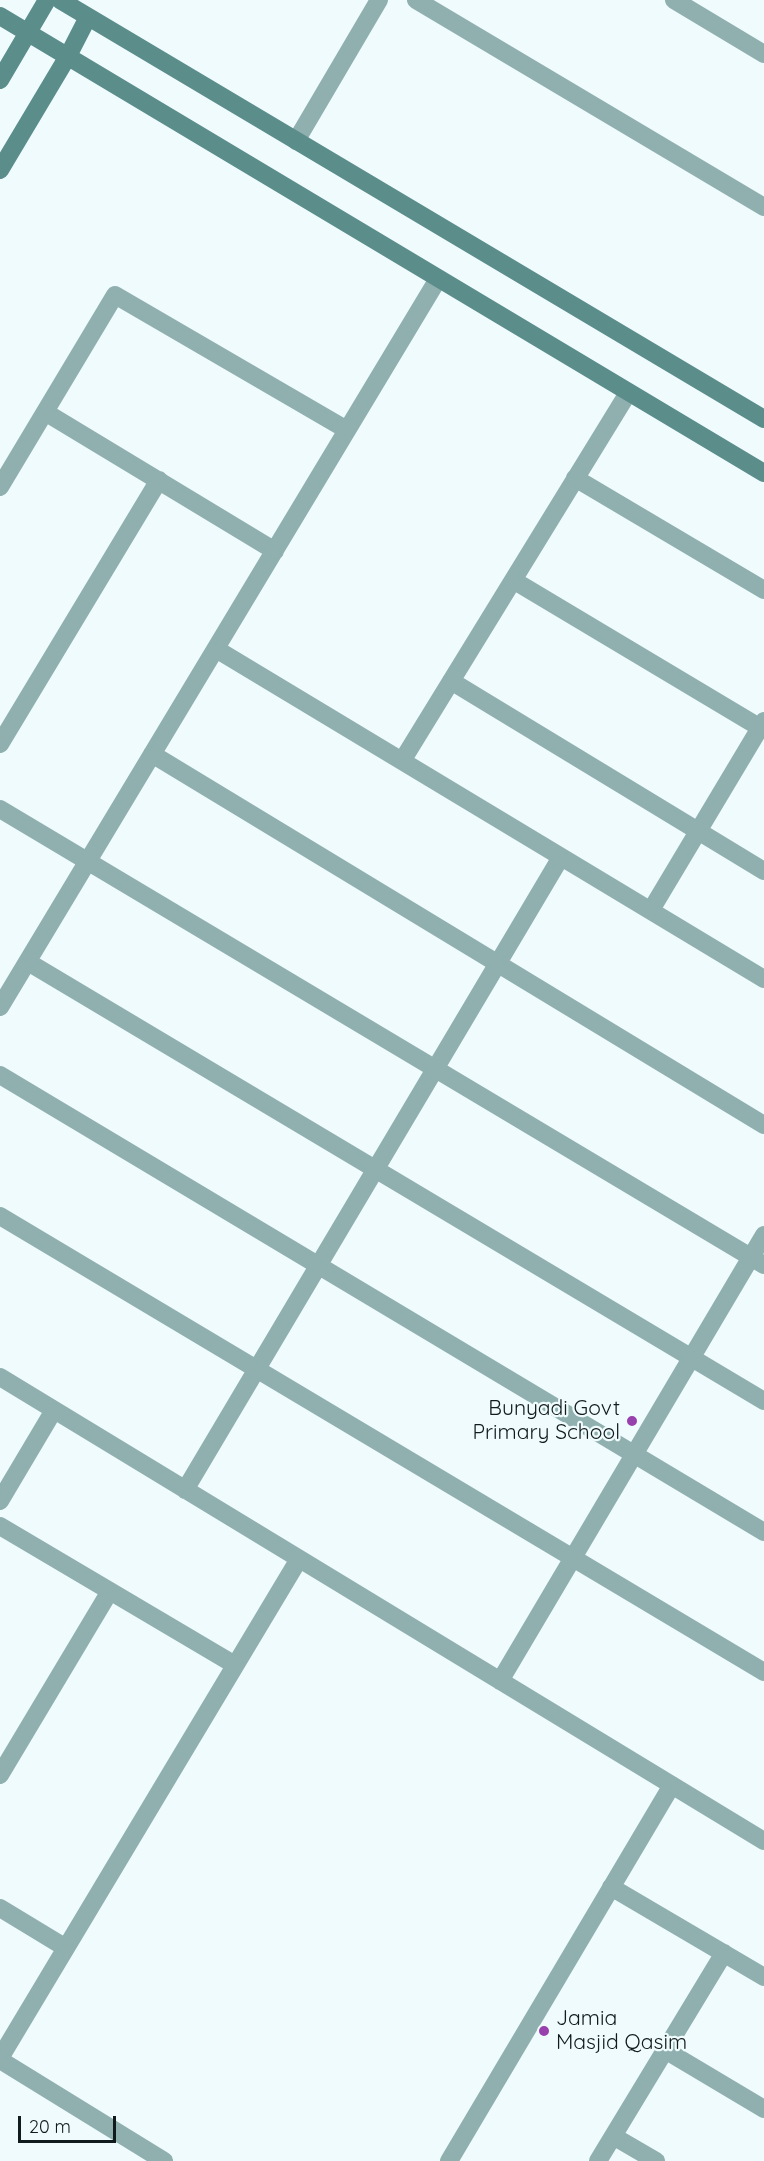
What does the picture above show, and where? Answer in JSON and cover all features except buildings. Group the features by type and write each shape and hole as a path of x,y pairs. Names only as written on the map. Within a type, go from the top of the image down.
{"street":[{"path":"0,80 46,0"},
{"path":"60,0 764,419"},
{"path":"296,141 379,0"},
{"path":"416,0 764,207"},
{"path":"674,0 764,54"},
{"path":"0,16 764,473"},
{"path":"0,170 68,57 88,17"},
{"path":"0,1007 438,279"},
{"path":"0,487 115,295 347,430"},
{"path":"402,761 628,393"},
{"path":"45,412 275,551"},
{"path":"575,478 764,590"},
{"path":"0,744 159,480"},
{"path":"513,580 763,727 651,910"},
{"path":"216,649 764,979"},
{"path":"451,681 764,871"},
{"path":"152,754 764,1125"},
{"path":"0,809 757,1261"},
{"path":"185,1490 561,857"},
{"path":"28,962 764,1401"},
{"path":"0,1075 764,1532"},
{"path":"0,1215 764,1672"},
{"path":"500,1681 691,1358 757,1261 764,1235"},
{"path":"0,1377 764,1841"},
{"path":"0,1501 54,1410"},
{"path":"0,1526 235,1665"},
{"path":"164,2161 0,2059 299,1559"},
{"path":"0,1775 110,1591"},
{"path":"449,2161 672,1785"},
{"path":"612,1887 764,1977"},
{"path":"0,1908 66,1948"},
{"path":"598,2161 724,1953"},
{"path":"665,2050 764,2109"},
{"path":"613,2136 656,2161"}],"place":[{"name":"Bunyadi Govt Primary School","path":"632,1421"},
{"name":"Jamia Masjid Qasim","path":"544,2031"}]}
